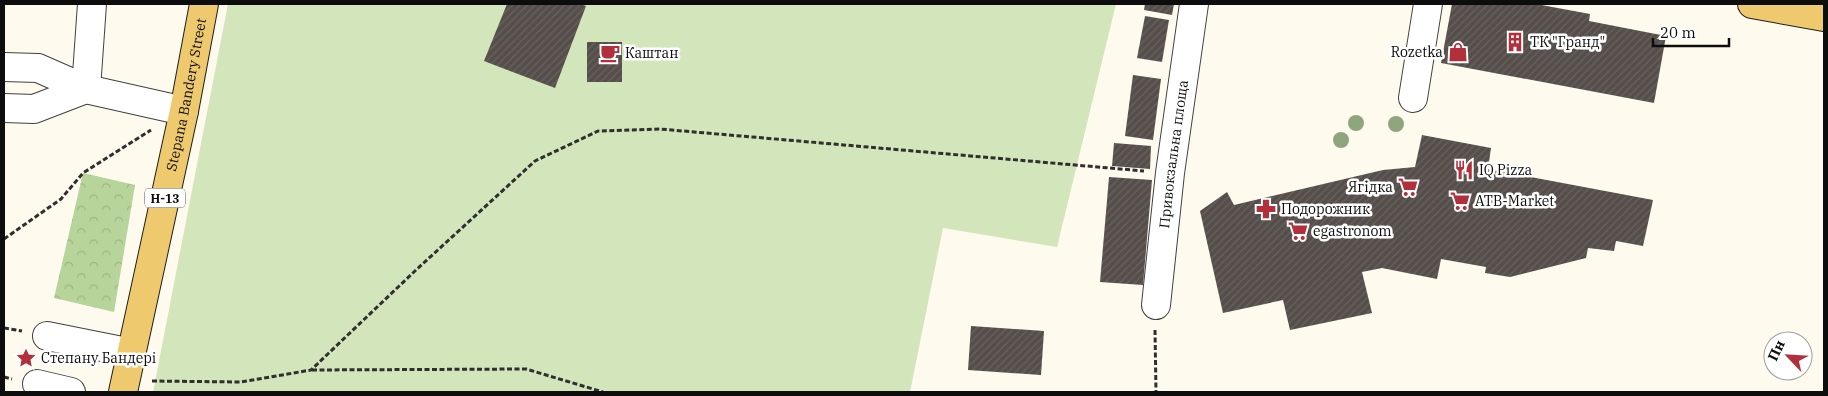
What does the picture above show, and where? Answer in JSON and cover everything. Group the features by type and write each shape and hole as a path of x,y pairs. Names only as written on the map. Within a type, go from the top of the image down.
{"main road":[{"name":"Stepana Bandery Street","path":"125,386 184,111 204,4"},
{"path":"1752,4 1824,16"}],"street":[{"path":"86,89 92,4"},
{"name":"Привокзальна площа","path":"1156,305 1170,173 1194,4"},
{"path":"1413,98 1428,4"},
{"path":"4,67 38,68 86,89 184,111"},
{"path":"4,108 34,109 86,89"},
{"path":"48,336 132,352"},
{"path":"37,384 71,392"}],"path":[{"path":"4,239 62,199 83,174 184,111"},
{"path":"311,370 535,161 598,131 660,129 1170,173"},
{"path":"1156,305 1154,362 1156,392"},
{"path":"125,386 241,382 311,370 526,369 603,392"}],"green space":[{"path":"228,4 1116,4 1057,247 943,228 910,392 153,392"},
{"path":"83,173 135,185 114,312 54,298"}],"building":[{"path":"507,4 580,4 586,6 555,88 484,61"},
{"path":"1145,4 1174,4 1172,15 1144,10"},
{"name":"ТК \"Гранд\"","path":"1452,4 1536,4 1590,14 1589,21 1666,36 1654,103 1441,63"},
{"path":"1145,16 1169,20 1162,62 1137,58"},
{"path":"587,42 622,42 622,82 587,82"},
{"path":"1133,75 1161,79 1153,140 1125,136"},
{"path":"1422,135 1491,148 1488,169 1653,200 1643,246 1616,241 1614,251 1588,248 1586,258 1510,277 1485,273 1486,267 1441,259 1437,279 1382,268 1362,272 1372,313 1290,330 1283,300 1223,313 1200,211 1227,192 1234,205 1383,170 1415,167"},
{"path":"1114,143 1151,146 1150,169 1112,166"},
{"path":"1109,177 1152,180 1143,285 1100,282"},
{"path":"971,326 1044,331 1041,375 968,370"}],"place":[{"name":"ТК \"Гранд\"","path":"1515,42"},
{"name":"Rozetka","path":"1458,52"},
{"name":"Каштан","path":"610,53"},
{"name":"IQ Pizza","path":"1464,170"},
{"name":"Ягідка","path":"1408,187"},
{"name":"ATB-Market","path":"1460,201"},
{"name":"Подорожник","path":"1266,209"},
{"name":"egastronom","path":"1298,231"},
{"name":"Степану Бандері","path":"26,358"}]}
